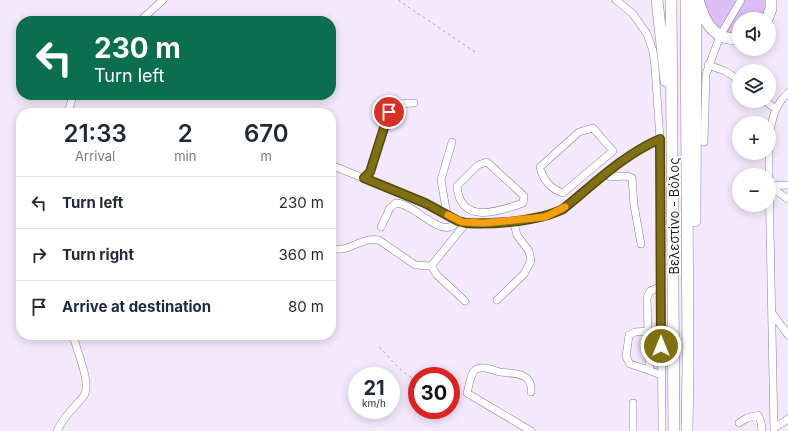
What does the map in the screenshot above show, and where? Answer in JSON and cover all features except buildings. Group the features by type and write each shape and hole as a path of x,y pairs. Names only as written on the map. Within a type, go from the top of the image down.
{"highway":[{"path":"657,0 673,141"},
{"name":"Βελεστίνο - Βόλος","path":"671,0 674,431"},
{"name":"Βελεστίνο - Βόλος","path":"686,0 687,431"},
{"path":"688,369 694,305 697,0"},
{"path":"697,0 704,20 721,36 732,38"},
{"path":"770,12 771,0"}],"street":[{"path":"145,16 163,0"},
{"path":"616,0 639,20 651,43 655,67 660,139 662,431"},
{"path":"704,142 705,83 708,65 721,36 741,0"},
{"path":"708,65 726,71 732,75"},
{"path":"774,116 776,110 785,99 788,92"},
{"path":"364,178 370,172 391,109 397,104 414,103"},
{"path":"614,151 563,193 549,185 541,172 540,168 579,132 585,129 593,128 614,151 629,156"},
{"path":"336,167 425,203 458,221 466,223 500,222 536,218 553,214 563,209 629,156 644,146 660,139"},
{"path":"448,215 441,180 452,142"},
{"path":"482,162 487,162 525,198 523,203 499,212 482,213 472,211 466,206 458,190 458,186 482,162"},
{"path":"606,174 610,177 627,176 632,178 634,205 641,244"},
{"path":"776,186 788,185"},
{"path":"776,191 788,199"},
{"path":"381,227 390,208 396,203 409,207 435,224 444,227 450,227 458,221"},
{"path":"499,212 500,222"},
{"path":"770,212 774,429"},
{"path":"498,300 524,274 531,261 529,251 516,232 513,220"},
{"path":"431,266 466,223"},
{"path":"336,249 344,250 373,239 379,240 415,264 431,266 437,275 465,301"},
{"path":"651,371 648,355 647,298 650,291 660,287"},
{"path":"772,313 788,335"},
{"path":"648,331 635,332 629,335 626,357 630,364 661,375"},
{"path":"57,431 68,413 86,393 87,388 86,379 74,340"},
{"path":"531,392 532,386 530,380 520,373 500,372 486,368 476,369 473,372 467,393 531,431"},
{"path":"633,403 633,431"},
{"path":"739,423 747,418 758,415 761,422 762,431"},
{"path":"774,429 788,419"}],"path":[{"path":"398,0 475,52"},
{"path":"379,347 394,361 402,372 408,375"},
{"path":"460,392 467,393"}],"shaded area":[{"path":"703,0 768,0 765,12 732,12 732,33 719,28 711,20"}],"slow traffic":[{"path":"448,215 462,222 484,223 545,217 565,207"}],"route":[{"path":"389,112 370,172 364,178 425,203 458,221 466,223 525,220 545,217 553,214 563,209 584,193 629,156 644,146 660,139 661,346"}]}
